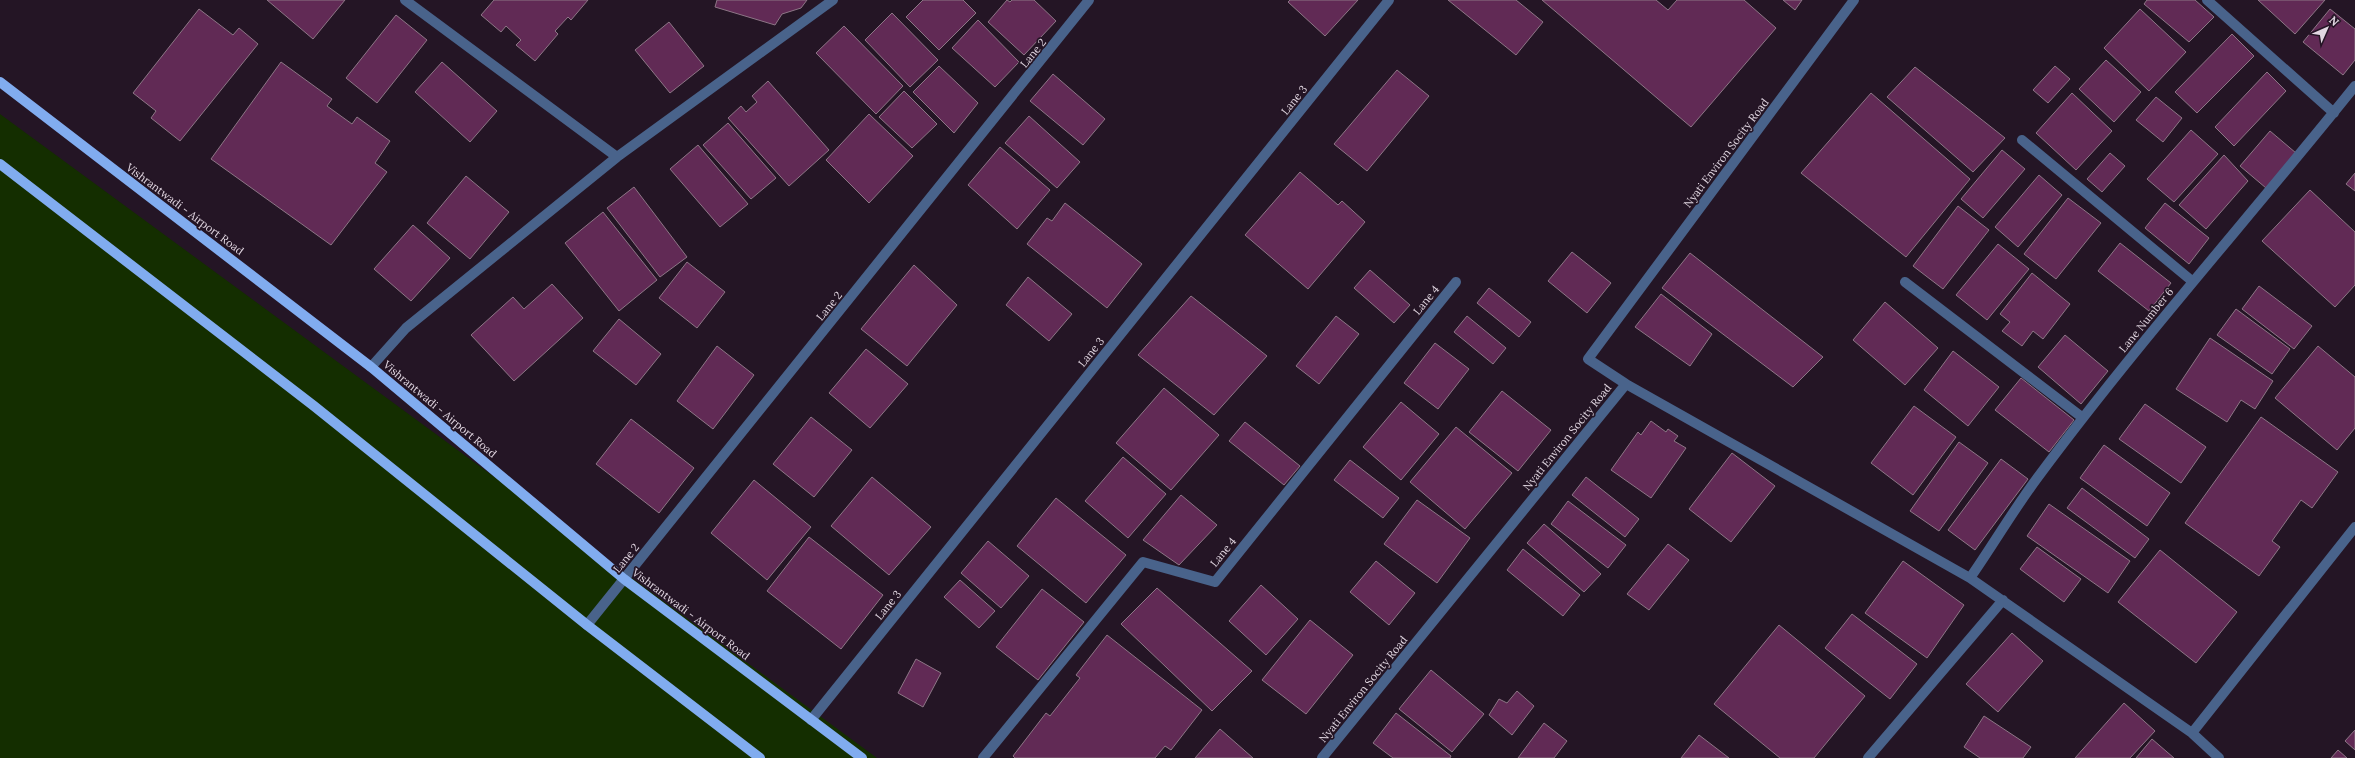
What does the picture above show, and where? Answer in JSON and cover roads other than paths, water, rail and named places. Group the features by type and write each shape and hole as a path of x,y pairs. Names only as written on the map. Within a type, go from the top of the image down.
{"main road":[{"name":"Vishrantwadi - Airport Road","path":"0,82 371,367 624,579 862,758"},
{"path":"0,164 392,467 587,625 760,758"}],"street":[{"path":"405,0 617,157"},
{"path":"371,367 406,328 617,157 833,0"},
{"name":"Lane 2","path":"587,625 1089,0"},
{"name":"Lane 3","path":"811,720 1389,0"},
{"name":"Nyati Environ Socity Road","path":"1322,758 1626,384 1588,359 1854,0"},
{"path":"2207,0 2334,112"},
{"name":"Lane Number 6","path":"1970,578 2037,478 2083,418 2192,281 2355,86"},
{"path":"2022,140 2192,281"},
{"name":"Lane 4","path":"983,758 1143,562 1215,582 1456,282"},
{"path":"1905,282 2083,418"},
{"path":"1626,384 1970,578 2192,733 2220,758"},
{"path":"2192,733 2355,527"},
{"path":"1868,758 2003,600"}]}
